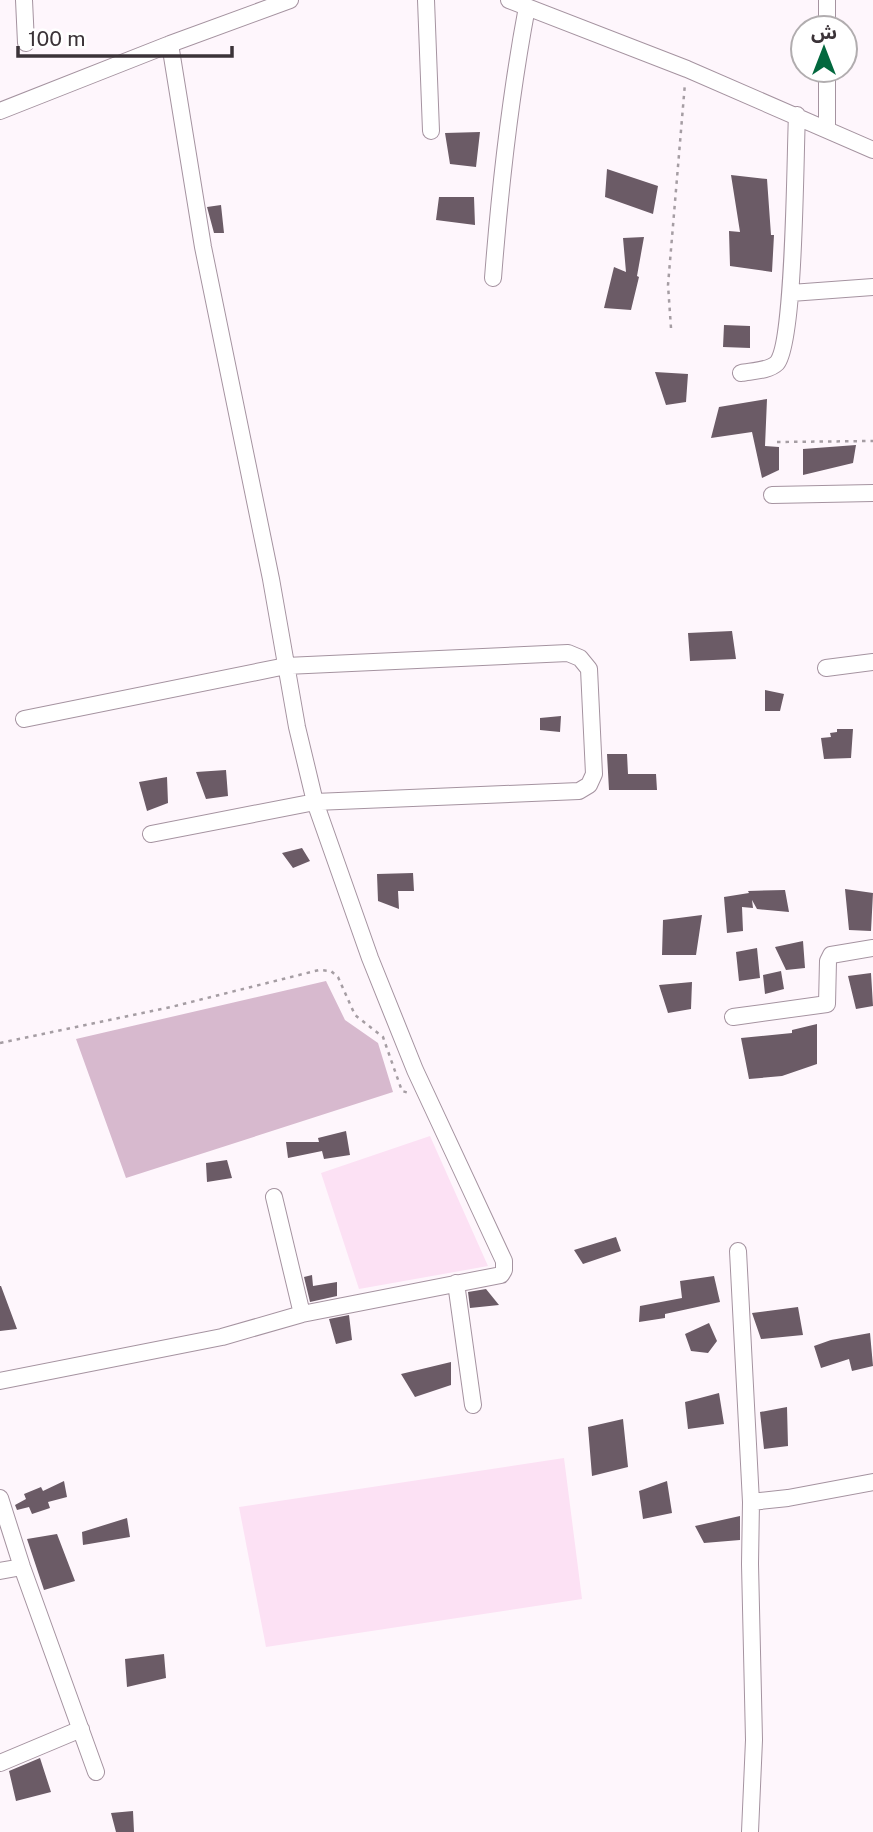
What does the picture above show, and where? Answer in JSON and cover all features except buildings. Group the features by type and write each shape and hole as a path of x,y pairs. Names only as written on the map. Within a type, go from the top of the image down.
{"street":[{"path":"24,0 26,43"},
{"path":"0,111 290,0"},
{"path":"426,0 431,131"},
{"path":"509,0 687,69 873,150"},
{"path":"493,278 512,84 527,7"},
{"path":"0,1381 222,1337 302,1314 501,1275 504,1270 504,1261 415,1070 370,958 315,802 297,727 203,247 170,44"},
{"path":"827,84 827,128"},
{"path":"741,373 771,367 781,355 791,293 797,115"},
{"path":"791,293 873,286"},
{"path":"772,495 873,493"},
{"path":"24,719 286,666 568,653 580,658 589,669 594,774 589,785 579,791 315,802 151,834"},
{"path":"826,668 873,662"},
{"path":"733,1017 827,1003 828,961 831,955 873,948"},
{"path":"274,1197 302,1314"},
{"path":"738,1251 751,1502 754,1740 750,1832"},
{"path":"456,1283 473,1405"},
{"path":"751,1502 873,1482"},
{"path":"0,1498 96,1772"},
{"path":"0,1571 22,1567"},
{"path":"0,1763 81,1729"}],"path":[{"path":"671,328 668,285 687,69"},
{"path":"777,442 873,441"},
{"path":"0,1043 171,1007 319,970 331,971 338,977 355,1015 383,1037 402,1091 414,1092"}],"shaded area":[{"path":"326,981 345,1020 378,1043 393,1092 126,1178 76,1039"},
{"path":"430,1136 488,1266 359,1289 321,1173"},
{"path":"564,1458 582,1599 266,1647 239,1507"}]}
